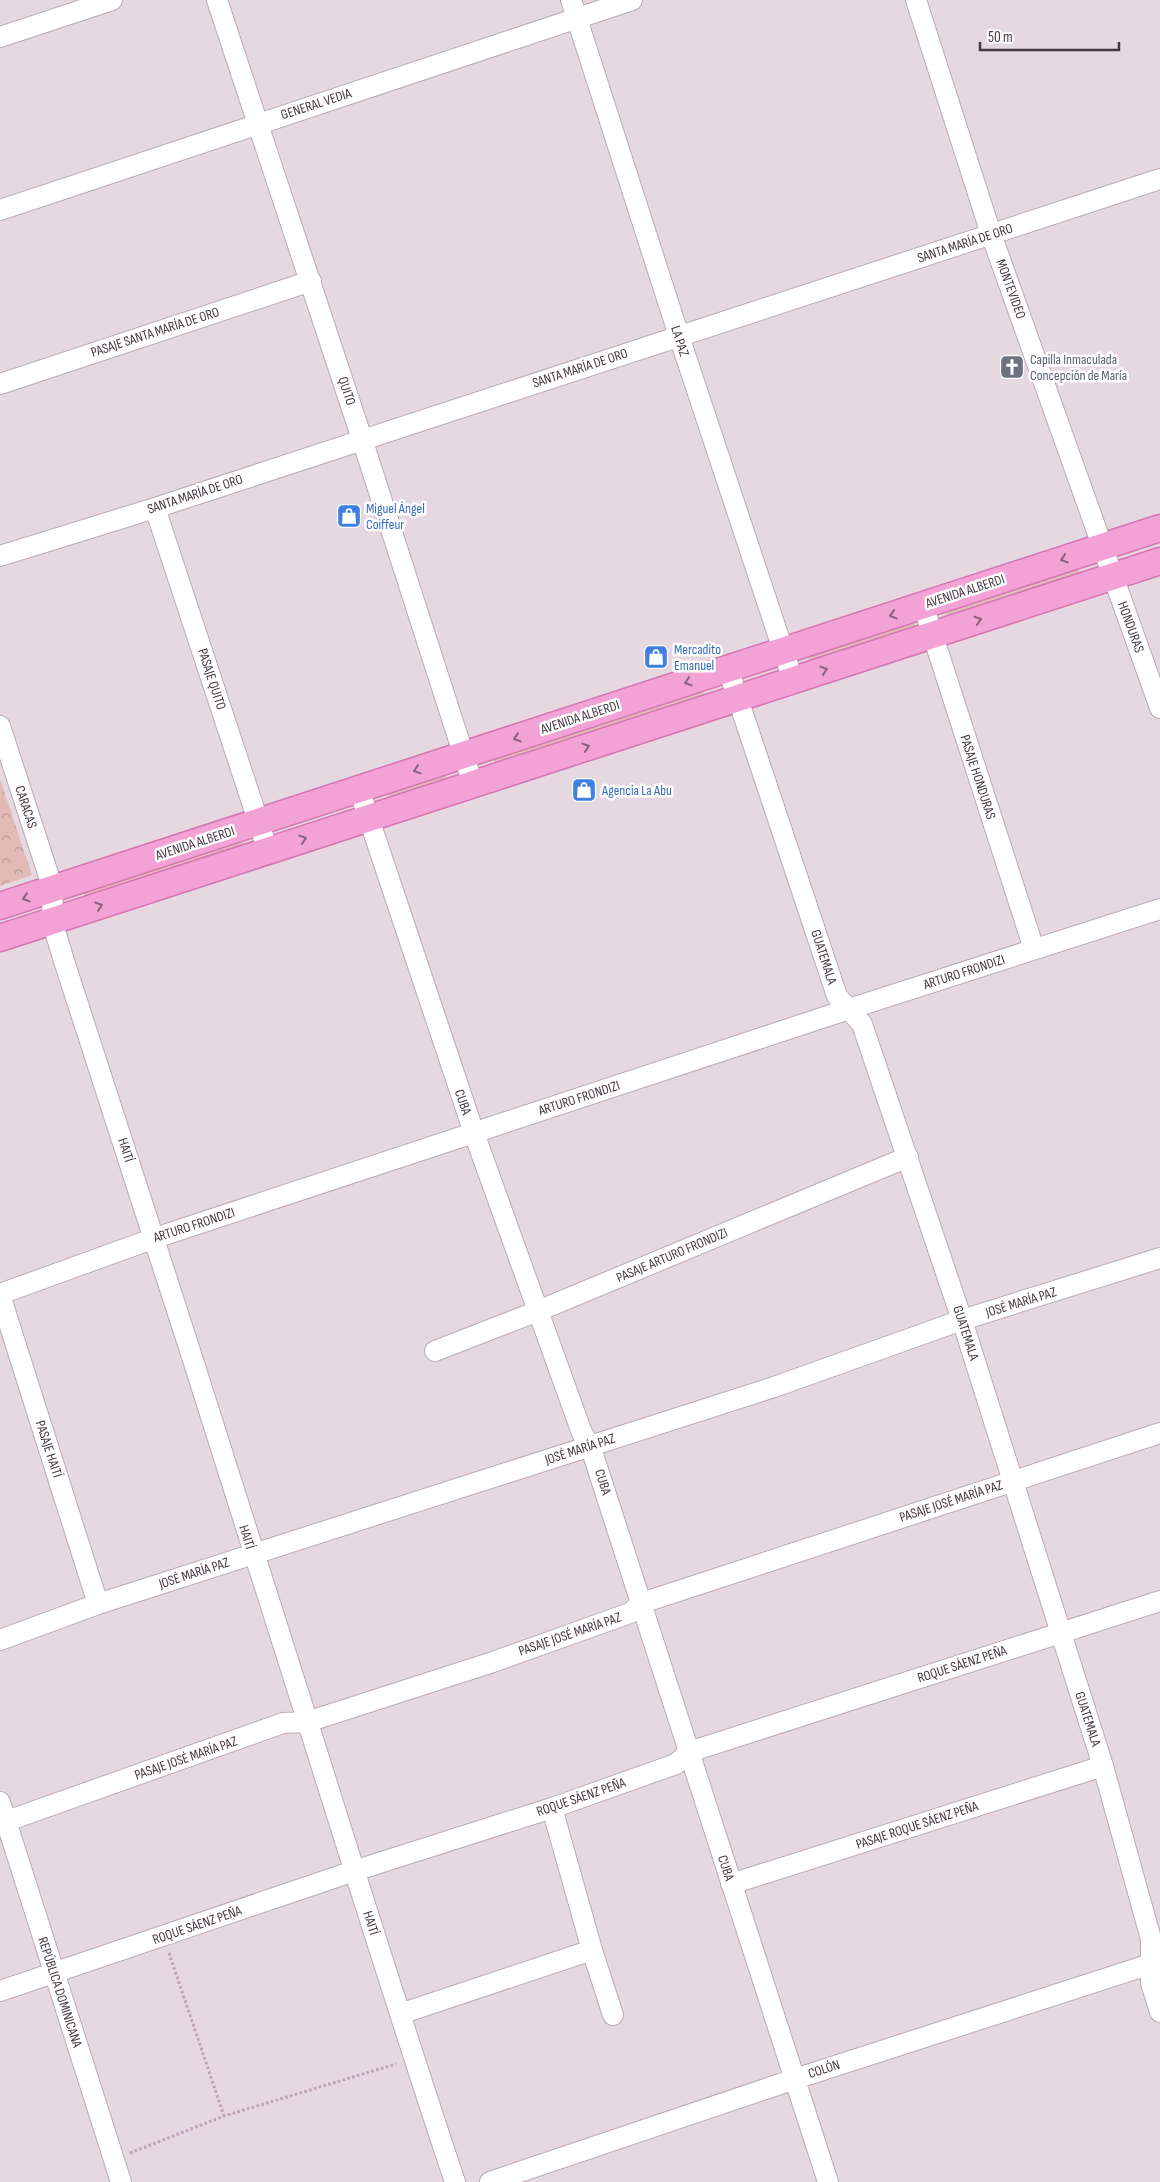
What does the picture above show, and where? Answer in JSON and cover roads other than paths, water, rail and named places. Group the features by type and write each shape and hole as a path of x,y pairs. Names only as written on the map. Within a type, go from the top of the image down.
{"main road":[{"name":"AVENIDA ALBERDI","path":"0,906 1160,528"},
{"path":"0,938 1160,561"}],"street":[{"path":"0,37 112,0"},
{"name":"QUITO","path":"217,0 311,281 473,784"},
{"name":"GENERAL VEDIA","path":"0,210 257,123 574,9 632,0"},
{"name":"MONTEVIDEO","path":"916,0 991,234 1102,546"},
{"name":"LA PAZ","path":"574,9 679,336 793,680"},
{"name":"SANTA MARÍA DE ORO","path":"0,556 155,508 1160,179"},
{"name":"PASAJE SANTA MARÍA DE ORO","path":"0,384 311,281"},
{"name":"PASAJE QUITO","path":"155,508 268,850"},
{"name":"HONDURAS","path":"1102,546 1160,708"},
{"name":"PASAJE HONDURAS","path":"923,605 1034,949"},
{"name":"GUATEMALA","path":"728,669 837,996 862,1024 962,1320 1103,1766 1151,1939 1155,1963 1151,1983 1160,2012"},
{"name":"CARACAS","path":"0,726 53,889"},
{"name":"CUBA","path":"359,789 474,1133 582,1433 590,1445 828,2182"},
{"name":"HAITÍ","path":"53,889 52,921 414,2059 455,2182"},
{"name":"ARTURO FRONDIZI","path":"0,1294 154,1238 849,1009 1160,909"},
{"name":"PASAJE ARTURO FRONDIZI","path":"435,1351 538,1311 908,1157"},
{"name":"JOSÉ MARÍA PAZ","path":"0,1640 98,1604 774,1387 962,1320 1160,1258"},
{"name":"PASAJE HAITÍ","path":"0,1294 98,1604"},
{"name":"PASAJE JOSÉ MARÍA PAZ","path":"7,1821 283,1723 307,1722 493,1662 630,1614 642,1602 1160,1433"},
{"name":"ROQUE SÁENZ PEÑA","path":"0,1992 354,1871 552,1808 676,1764 689,1752 1160,1600"},
{"name":"PASAJE ROQUE SÁENZ PEÑA","path":"731,1884 1103,1766"},
{"name":"REPÚBLICA DOMINICANA","path":"0,1802 53,1974 121,2182"},
{"path":"552,1808 592,1950 613,2015"},
{"path":"400,2014 592,1950"},
{"name":"COLÓN","path":"490,2182 795,2079 1155,1963"}],"place":[{"name":"Capilla Inmaculada Concepción de María","path":"1012,367"},
{"name":"Miguel Ángel Coiffeur","path":"349,516"},
{"name":"Mercadito Emanuel","path":"656,657"},
{"name":"Agencia La Abu","path":"584,790"}]}
